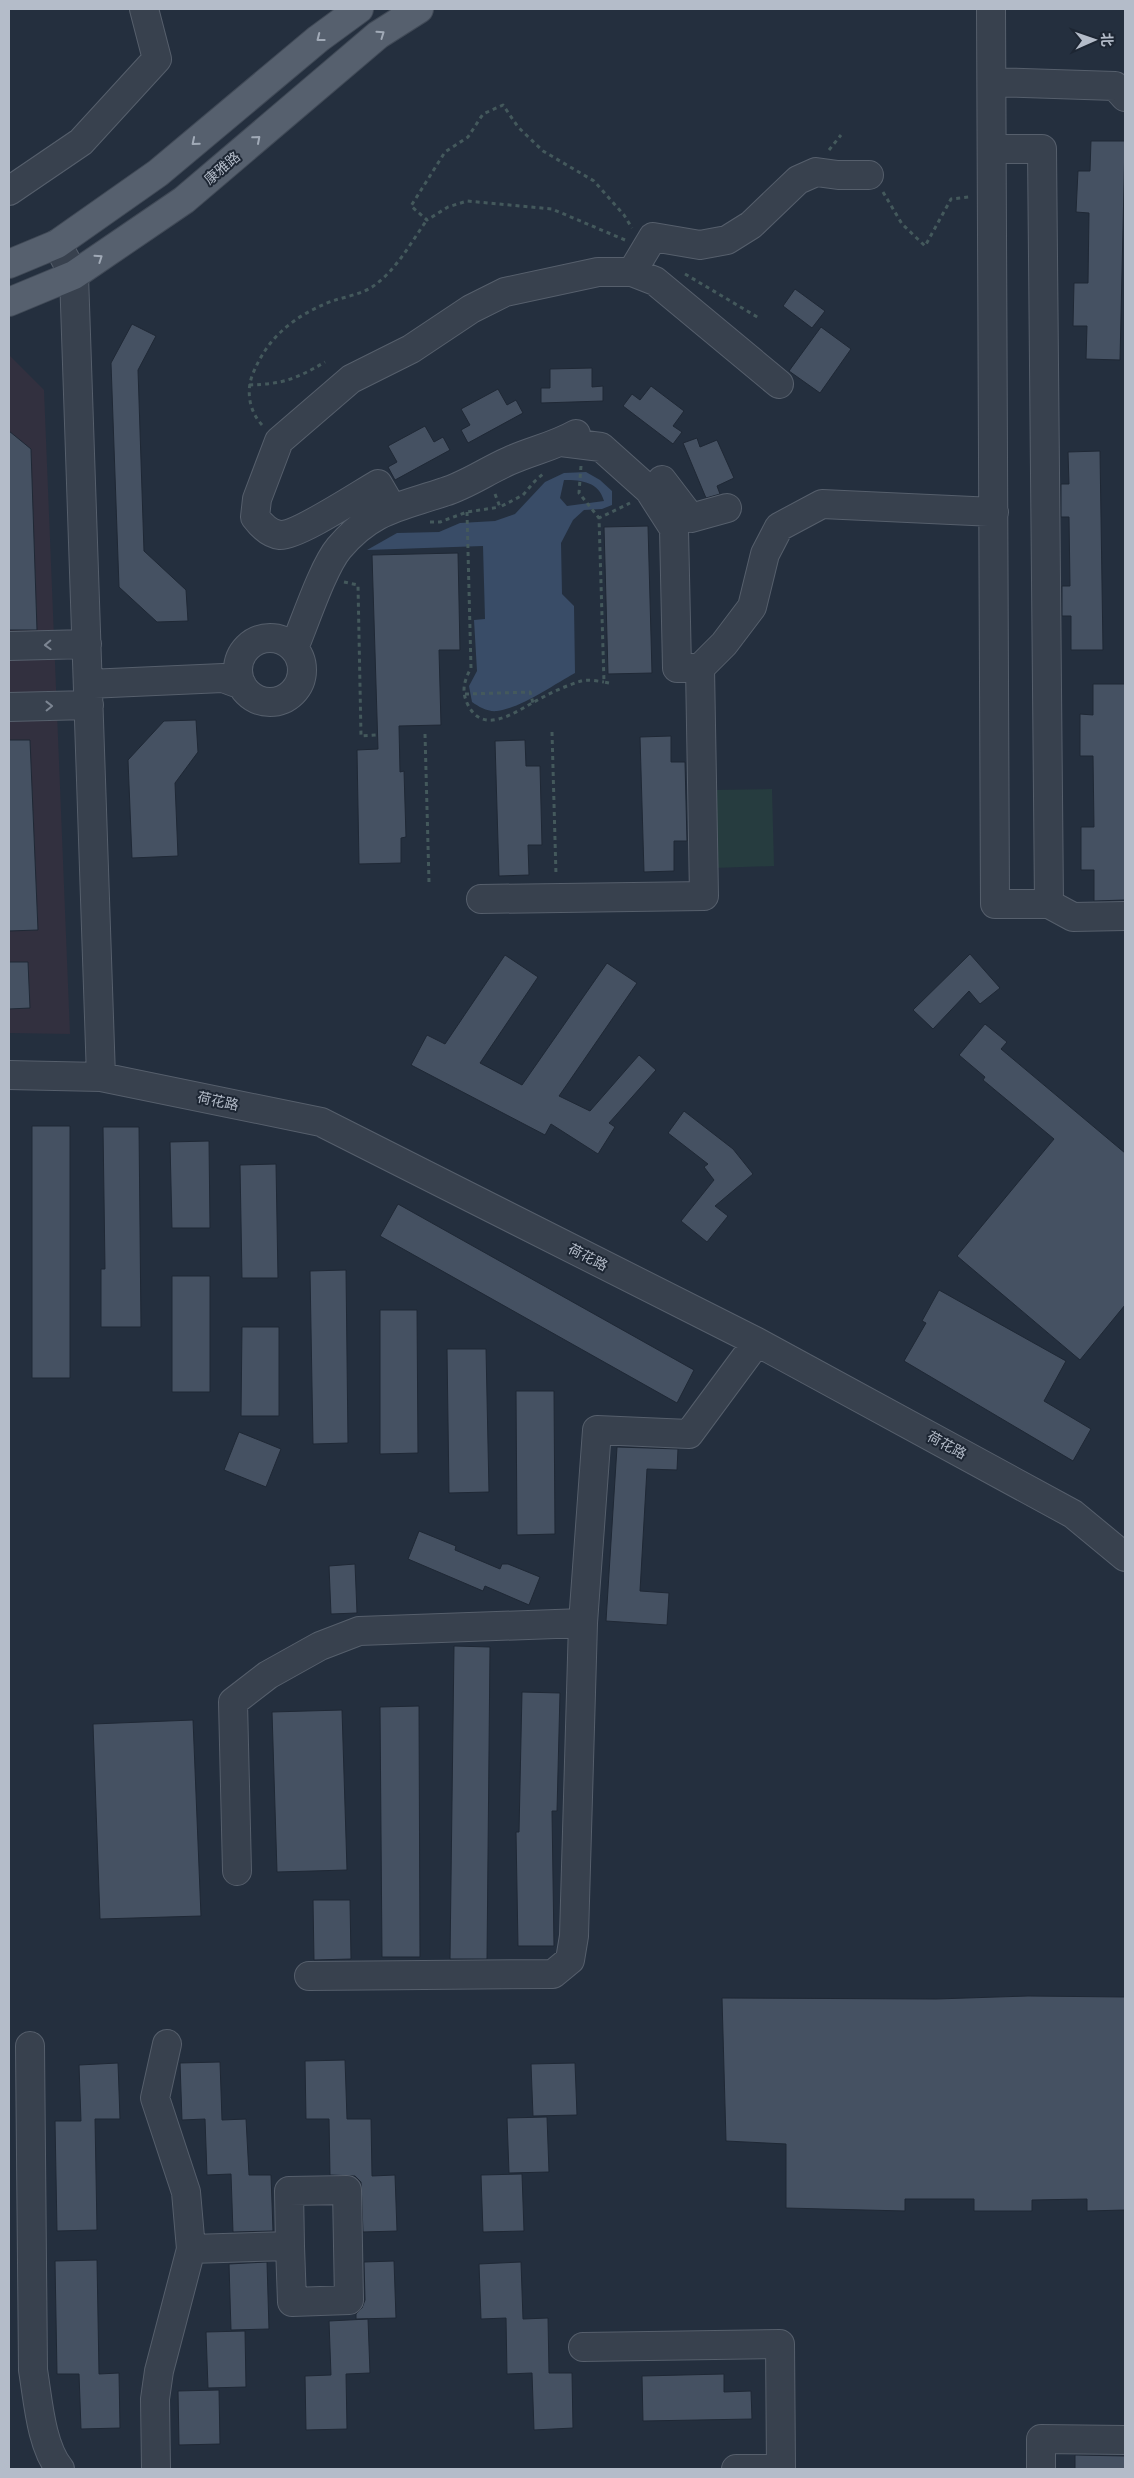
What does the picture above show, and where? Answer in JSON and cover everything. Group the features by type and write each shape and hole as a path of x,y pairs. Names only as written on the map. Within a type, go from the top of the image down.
{"main road":[{"path":"9,264 58,244 158,173 318,39 359,9"},
{"name":"康雅路","path":"9,302 74,275 184,200 378,35 419,9"}],"street":[{"path":"9,191 81,142 157,59 144,9"},
{"path":"991,9 995,904 1049,904 1073,916 1125,916"},
{"path":"992,82 1115,86 1125,97"},
{"path":"992,149 1042,149 1049,904"},
{"path":"392,508 378,484 302,528 280,535 264,529 255,518 257,499 279,441 351,379 411,350 471,309 505,292 598,272 638,261 653,237 700,245 727,240 751,225 798,180 816,172 838,175 869,175"},
{"path":"58,244 74,275 101,1077"},
{"path":"638,261 655,281 779,384"},
{"path":"567,453 580,431 609,432 658,475 691,518 727,508"},
{"path":"294,648 340,577 338,549 374,516 392,508 446,492 510,460 601,447 636,496 674,530 677,668 700,668 724,644 752,608 765,554 779,527 822,504 994,512"},
{"path":"9,706 88,687 221,667 240,658 252,644 269,638 287,642 294,648 302,664 303,674 296,691 281,701 263,702 247,693 238,677 240,658"},
{"path":"9,646 86,644"},
{"path":"481,899 704,896 700,668"},
{"path":"88,687 223,678 242,685"},
{"name":"荷花路","path":"9,1075 101,1077 321,1122 757,1342 1073,1514 1125,1557"},
{"path":"309,1976 554,1974 570,1960 574,1936 583,1623 597,1430 689,1434 757,1342"},
{"path":"237,1871 234,1702 268,1675 320,1646 359,1631 583,1623"},
{"path":"156,2469 155,2399 158,2380 191,2249 186,2192 155,2098 167,2044"},
{"path":"30,2046 33,2370 41,2421 54,2462 60,2469"},
{"path":"191,2249 290,2246"},
{"path":"583,2347 780,2344 781,2468 736,2469"},
{"path":"1041,2469 1041,2438 1125,2440"}],"path":[{"path":"427,220 411,206 445,152 468,136 483,114 503,105 518,127 543,151 594,181 624,215 638,261"},
{"path":"869,175 889,199 902,224 925,246 951,199 992,195"},
{"path":"270,423 262,425 252,411 249,385 259,358 277,333 330,302 371,287 395,265 427,220 448,207 466,201 552,210 638,261"},
{"path":"678,269 759,318"},
{"path":"249,385 276,384 300,376 325,362"},
{"path":"567,453 586,465"},
{"path":"421,522 440,522 468,512 500,507 523,495 535,481 550,470"},
{"path":"581,470 579,493 599,518 604,682"},
{"path":"486,472 500,507"},
{"path":"599,518 636,496"},
{"path":"468,512 471,668 464,682 464,694 473,714 484,720 513,716 534,703 582,680 609,683"},
{"path":"340,577 358,585 361,736 376,735"},
{"path":"464,694 530,692 534,703"},
{"path":"552,732 557,898"},
{"path":"425,734 429,882"}],"shaded area":[{"path":"9,355 44,390 70,1034 9,1033"}],"green space":[{"path":"772,789 774,866 713,868 712,790"}],"water":[{"path":"586,472 600,480 612,491 612,505 602,509 584,510 573,520 561,543 562,594 574,606 575,673 516,705 497,711 487,710 472,702 469,686 477,671 474,620 485,619 483,546 367,550 397,533 439,532 460,523 495,521 515,514 545,482 564,473","holes":["564,480 589,483 594,486 602,495 604,501 567,506 560,498"]}],"building":[{"path":"1091,141 1125,141 1120,360 1086,359 1087,326 1073,326 1074,283 1088,283 1089,213 1076,212 1078,171 1090,171"},
{"path":"795,289 825,311 812,328 783,306"},
{"path":"132,324 156,336 138,370 144,551 186,590 188,621 157,622 119,587 111,363"},
{"path":"821,327 851,349 820,393 789,371"},
{"path":"592,368 592,387 603,386 603,401 541,403 541,388 550,388 550,369"},
{"path":"651,386 684,411 673,426 682,432 673,444 623,406 632,394 640,400"},
{"path":"498,389 507,405 516,400 523,413 468,443 461,430 470,425 461,409"},
{"path":"425,426 434,442 443,437 450,450 395,480 388,467 397,462 388,446"},
{"path":"9,431 31,449 37,630 9,630"},
{"path":"697,438 700,447 717,440 734,478 717,486 720,494 706,498 683,443"},
{"path":"1100,451 1103,650 1071,650 1071,616 1062,616 1062,586 1070,586 1069,517 1061,517 1061,484 1069,484 1068,452"},
{"path":"648,526 652,673 608,674 604,527"},
{"path":"458,553 460,650 439,650 441,725 399,726 400,772 404,771 406,837 401,838 401,863 359,864 357,750 378,749 372,555"},
{"path":"1093,684 1125,684 1125,900 1094,901 1094,870 1081,870 1081,827 1094,827 1093,756 1080,756 1080,714 1093,715"},
{"path":"196,720 198,752 175,783 178,856 132,858 128,760 164,721"},
{"path":"671,736 671,762 685,762 687,841 674,841 674,871 644,872 640,737"},
{"path":"9,740 30,740 38,930 9,931"},
{"path":"525,740 526,766 540,766 542,845 528,845 529,875 499,876 495,741"},
{"path":"970,954 1000,988 980,1004 969,991 933,1029 913,1010"},
{"path":"505,955 538,977 480,1063 522,1085 607,963 637,983 559,1096 590,1111 639,1055 656,1070 609,1123 615,1127 598,1154 551,1124 545,1135 411,1065 427,1035 445,1044"},
{"path":"9,962 28,962 30,1008 9,1009"},
{"path":"985,1024 1007,1042 1001,1049 1125,1153 1125,1305 1080,1360 957,1256 1054,1139 983,1080 985,1077 959,1055"},
{"path":"684,1111 733,1149 753,1174 715,1206 728,1216 707,1242 681,1221 714,1180 704,1167 708,1164 668,1133"},
{"path":"32,1126 70,1126 70,1378 32,1378"},
{"path":"103,1127 139,1127 141,1327 101,1327 101,1269 105,1269"},
{"path":"209,1141 210,1228 172,1228 170,1142"},
{"path":"276,1164 278,1278 242,1278 240,1165"},
{"path":"398,1204 694,1370 677,1403 380,1236"},
{"path":"346,1270 348,1443 313,1444 310,1271"},
{"path":"172,1276 210,1276 210,1392 172,1392"},
{"path":"939,1290 1066,1361 1044,1401 1091,1429 1073,1461 904,1361 926,1323 922,1321"},
{"path":"380,1310 417,1310 418,1453 380,1454"},
{"path":"242,1327 279,1327 279,1416 241,1416"},
{"path":"447,1349 486,1349 489,1492 449,1493"},
{"path":"516,1391 554,1391 555,1534 517,1535"},
{"path":"239,1432 281,1449 266,1487 224,1470"},
{"path":"617,1447 678,1449 677,1470 647,1469 640,1591 669,1593 667,1625 606,1621"},
{"path":"419,1531 456,1546 455,1550 500,1569 502,1564 508,1564 540,1577 529,1605 485,1586 483,1591 408,1559"},
{"path":"355,1564 357,1613 331,1614 329,1566"},
{"path":"454,1646 490,1647 487,1959 450,1959"},
{"path":"522,1692 560,1693 557,1811 552,1811 554,1946 518,1946 516,1832 519,1832"},
{"path":"419,1706 420,1957 382,1957 380,1707"},
{"path":"342,1710 347,1870 277,1872 272,1712"},
{"path":"193,1720 201,1916 100,1919 93,1724"},
{"path":"313,1900 350,1900 351,1959 314,1960"},
{"path":"1028,1996 1125,1997 1125,2210 1087,2211 1087,2199 1032,2200 1032,2211 974,2211 974,2199 905,2199 905,2211 786,2208 786,2144 726,2141 722,1998 936,1999"},
{"path":"345,2060 347,2119 371,2119 372,2176 395,2175 397,2231 363,2232 361,2182 355,2176 330,2175 329,2119 306,2119 305,2061"},
{"path":"220,2062 222,2120 246,2119 249,2175 271,2175 273,2231 233,2232 231,2174 207,2175 205,2119 182,2120 180,2063"},
{"path":"118,2063 120,2119 95,2119 97,2230 57,2231 55,2121 81,2121 79,2065"},
{"path":"575,2063 577,2115 533,2116 531,2064"},
{"path":"547,2117 549,2172 509,2173 507,2118"},
{"path":"522,2174 524,2231 483,2232 481,2175"},
{"path":"97,2260 99,2374 119,2373 120,2428 81,2429 79,2374 57,2374 55,2261"},
{"path":"394,2261 396,2318 356,2319 356,2314 362,2308 365,2300 364,2262"},
{"path":"267,2262 269,2329 231,2330 229,2264"},
{"path":"521,2262 523,2319 548,2318 549,2373 572,2373 573,2428 534,2430 532,2373 507,2374 506,2318 481,2319 479,2264"},
{"path":"368,2319 370,2373 346,2374 347,2429 306,2430 305,2376 331,2375 329,2321"},
{"path":"245,2331 246,2387 208,2388 206,2332"},
{"path":"724,2374 724,2392 751,2391 752,2419 643,2421 642,2376"},
{"path":"219,2390 220,2444 179,2445 178,2391"},
{"path":"1075,2455 1125,2456 1125,2469 1075,2469"}]}
